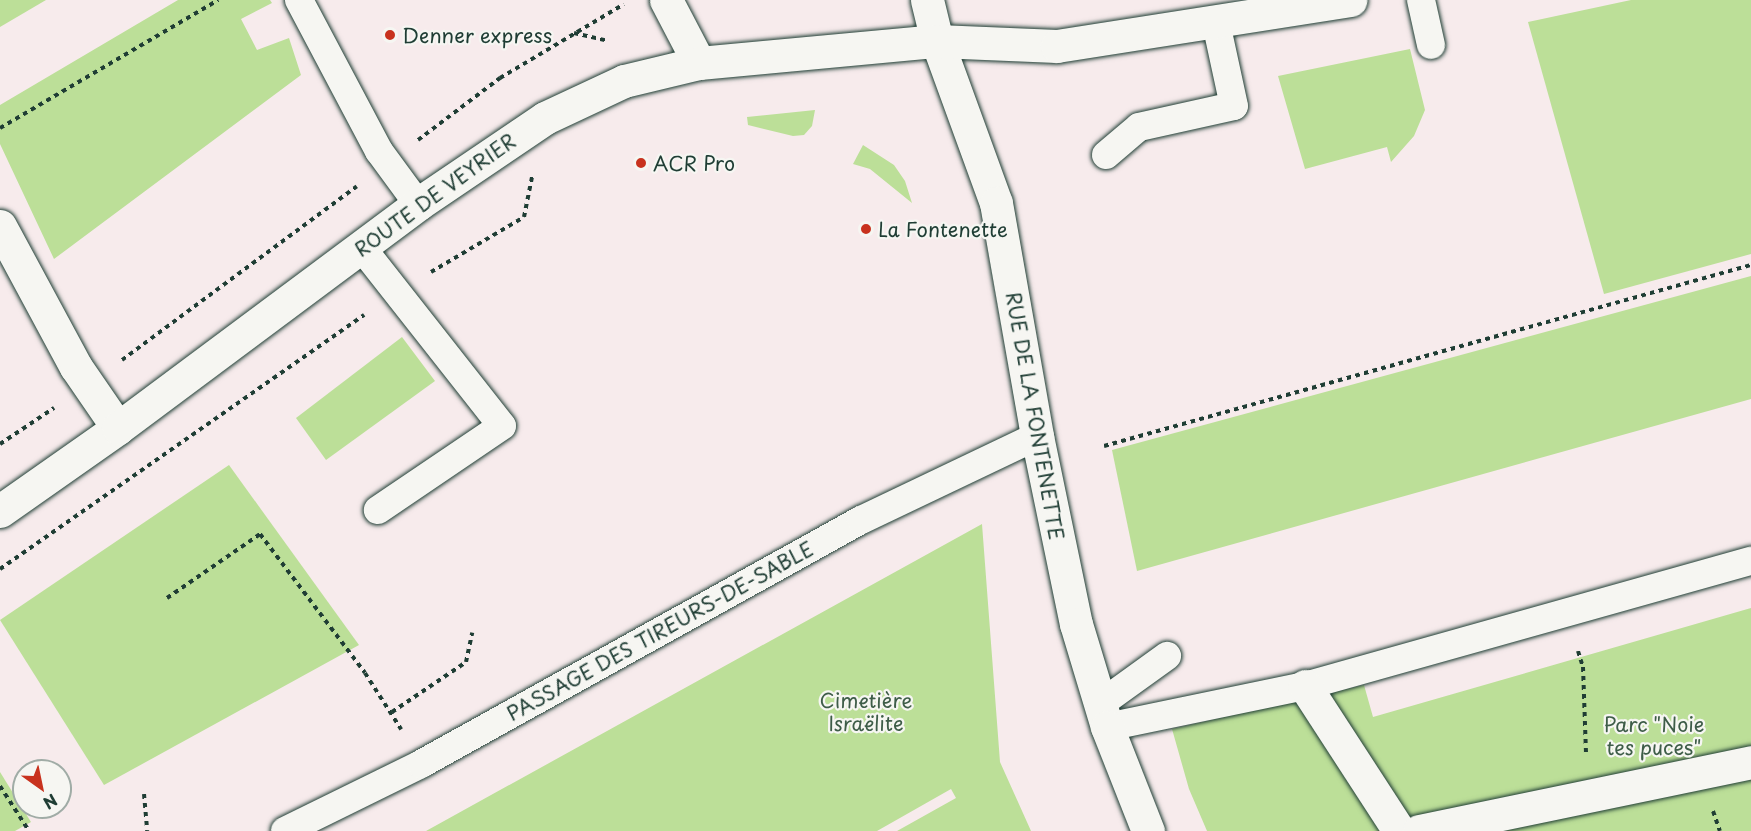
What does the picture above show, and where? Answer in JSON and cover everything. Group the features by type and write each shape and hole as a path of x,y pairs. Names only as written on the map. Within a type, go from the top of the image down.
{"main road":[{"path":"666,0 699,63"},
{"name":"RUE DE LA FONTENETTE","path":"927,0 937,41 996,203 1037,436 1076,624 1103,716 1148,831"},
{"name":"ROUTE DE VEYRIER","path":"0,511 118,428 418,204 545,117 624,81 699,63 937,41 1057,46 1216,23 1350,0"},
{"path":"0,226 87,385 118,428"},
{"path":"1305,686 1399,831"},
{"path":"1419,831 1517,820 1580,796 1751,762"}],"lane":[{"path":"299,0 387,164 418,204"},
{"path":"1421,0 1431,45"},
{"path":"1106,155 1139,128 1234,106 1216,23"},
{"path":"362,248 395,293 502,426 378,510"},
{"name":"PASSAGE DES TIREURS-DE-SABLE","path":"285,831 420,764 861,520 1037,436"},
{"path":"1103,716 1305,686 1751,561"},
{"path":"1103,716 1167,656"}],"path":[{"path":"0,128 218,0"},
{"path":"0,444 87,385 500,78 631,0"},
{"path":"0,569 395,293 524,216"},
{"path":"1104,446 1751,265"},
{"path":"167,598 260,534 392,712 420,764"},
{"path":"1567,613 1583,667 1587,768 1580,796"},
{"path":"392,712 466,662 472,633"},
{"path":"0,786 29,831"},
{"path":"144,794 147,831"}],"green space":[{"path":"0,0 46,0 0,27"},
{"path":"178,0 270,0 272,3 241,19 257,50 289,38 301,75 54,259 0,144 0,105"},
{"path":"1631,0 1751,0 1751,254 1604,294 1528,22"},
{"path":"1410,49 1425,110 1414,136 1391,162 1387,147 1305,169 1278,76"},
{"path":"815,110 812,126 804,135 793,136 748,125 747,117"},
{"path":"863,145 894,165 905,181 912,203 870,169 853,164"},
{"path":"1751,276 1751,399 1137,571 1112,450"},
{"path":"402,337 435,381 326,460 296,418"},
{"path":"229,465 359,645 104,785 0,620"},
{"name":"Cimetière Israëlite","path":"982,524 1000,762 1031,831 897,831 956,798 951,789 877,831 426,831"},
{"name":"Parc \"Noie tes puces\"","path":"1751,608 1751,831 1207,831 1189,789 1172,729 1364,685 1373,717"},
{"path":"0,772 12,791 12,819 29,819 31,822 15,831 0,831"}],"place":[{"name":"Denner express","path":"390,35"},
{"name":"ACR Pro","path":"641,163"},
{"name":"La Fontenette","path":"866,229"}]}
